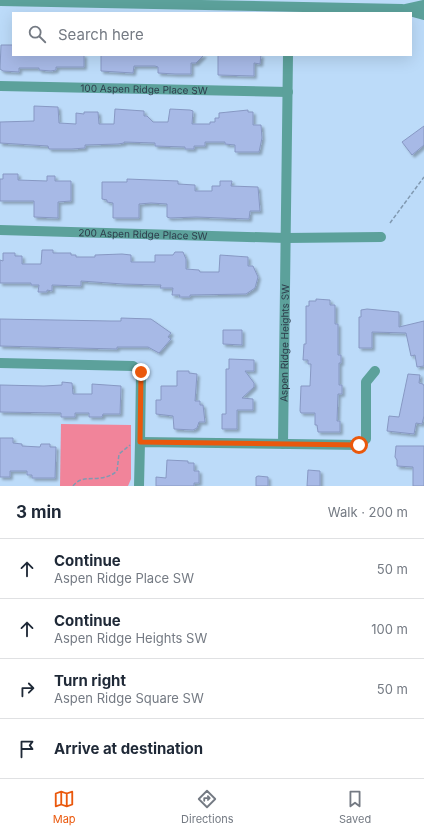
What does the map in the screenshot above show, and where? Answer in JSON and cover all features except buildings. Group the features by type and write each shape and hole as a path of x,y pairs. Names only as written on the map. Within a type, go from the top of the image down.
{"street":[{"path":"0,1 402,9 424,5"},
{"path":"402,9 424,15"},
{"name":"Aspen Ridge Heights SW","path":"283,444 288,56"},
{"name":"100 Aspen Ridge Place SW","path":"0,86 288,92"},
{"name":"200 Aspen Ridge Place SW","path":"0,230 286,238 381,237"},
{"path":"0,363 133,366 141,372 140,486"},
{"path":"140,442 359,445 366,439 366,382 375,371"}],"path":[{"path":"390,223 424,177"},
{"path":"73,486 80,480 103,479 110,477 117,471 119,454 127,446 140,442"}],"shaded area":[{"path":"61,424 131,425 131,479 128,486 60,486"}],"route":[{"path":"141,372 140,442 359,445"}]}
